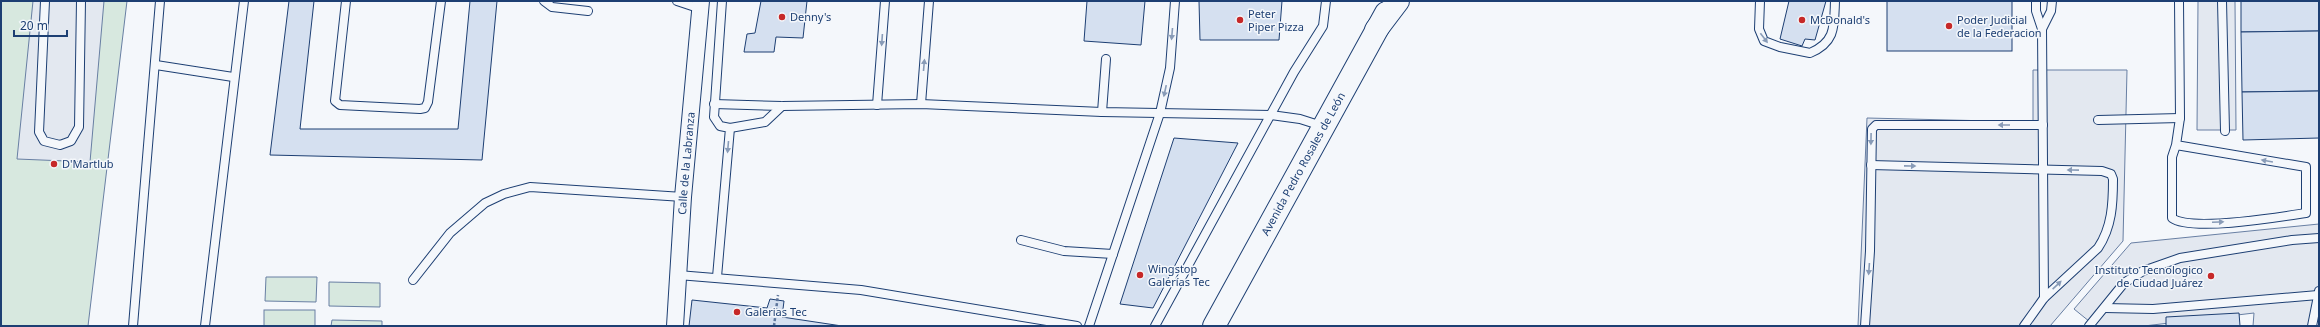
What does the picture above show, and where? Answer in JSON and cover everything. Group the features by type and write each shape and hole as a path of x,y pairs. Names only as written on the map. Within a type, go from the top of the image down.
{"main road":[{"path":"1376,30 1383,1"},
{"name":"Avenida Pedro Rosales de León","path":"1214,326 1392,1"},
{"path":"1376,30 1398,1"}],"street":[{"name":"Calle de la Labranza","path":"675,326 683,197 701,5"}],"lane":[{"path":"45,1 39,132 44,141 60,145 71,141 79,127 81,1"},
{"path":"133,326 156,65 160,1"},
{"path":"205,326 233,78 244,1"},
{"path":"346,1 335,101 340,105 420,109 425,108 428,102 441,1"},
{"path":"544,1 552,7 588,11"},
{"path":"677,1 701,5"},
{"path":"722,1 714,104 714,117 716,122 720,126 730,128 765,122 782,106"},
{"path":"877,105 885,1"},
{"path":"921,104 929,1"},
{"path":"1089,326 1160,113 1170,68 1175,1"},
{"path":"1155,326 1294,72 1323,26 1326,1"},
{"path":"1760,1 1759,30 1764,41 1780,47 1810,53 1827,43 1832,34 1835,1"},
{"path":"2036,1 2036,11 2042,29 2044,298"},
{"path":"2042,29 2051,11 2052,1"},
{"path":"2176,145 2306,167 2306,213 2218,223 2179,223 2172,218 2172,157 2176,145 2180,118 2179,1"},
{"path":"2222,1 2226,131"},
{"path":"1102,112 1106,59"},
{"path":"156,65 233,78"},
{"path":"714,104 782,106 921,104 1102,112 1271,115 1300,119 1324,126"},
{"path":"2098,120 2180,118"},
{"path":"1865,326 1870,251 1872,129 1876,125 2043,125"},
{"path":"716,277 730,128"},
{"path":"1871,165 2108,172 2111,174 2113,184 2109,228 2104,239 2098,248 2044,298 2024,326"},
{"path":"413,280 450,232 485,204 504,194 530,187 683,197"},
{"path":"2089,326 2105,308 2124,282 2143,271 2180,258 2292,240 2319,238"},
{"path":"1021,240 1064,252 1113,254"},
{"path":"678,275 778,282 906,296 955,307 1077,326"},
{"path":"2105,308 2153,308 2318,293 2312,326"}],"path":[{"path":"774,326 778,282"}],"shaded area":[{"name":"D'Martlub","path":"1,1 127,1 88,326 1,326"},
{"path":"33,1 104,1 90,162 17,159"},
{"path":"2198,1 2235,1 2236,130 2197,130"},
{"path":"2033,70 2127,70 2123,241 2050,326 1858,326 1867,118 2033,122"},
{"name":"Instituto Tecnologico de Ciudad Juárez","path":"2319,224 2319,326 2253,326 2254,313 2144,326 2095,326 2074,309 2131,243"},
{"path":"266,277 317,277 316,302 265,301"},
{"path":"329,282 380,283 380,307 329,306"},
{"path":"264,310 315,310 315,326 264,326"},
{"path":"332,320 382,321 382,326 331,326"}],"building":[{"path":"289,1 314,1 300,129 458,129 470,1 497,1 482,160 270,155"},
{"name":"Denny's","path":"761,1 807,1 803,38 776,37 774,52 744,52 747,34 755,33"},
{"path":"1087,1 1145,1 1141,45 1084,41"},
{"name":"Peter Piper Pizza","path":"1199,1 1282,1 1279,40 1200,40"},
{"name":"McDonald's","path":"1789,1 1826,1 1815,40 1805,39 1802,46 1780,39"},
{"name":"Poder Judicial de la Federacion","path":"1887,1 2012,1 2012,51 1887,51"},
{"path":"2241,1 2319,1 2319,31 2241,32"},
{"path":"2319,31 2319,91 2242,92 2241,32"},
{"path":"2319,91 2319,138 2243,140 2242,92"},
{"path":"1174,138 1238,143 1153,308 1120,304"},
{"name":"Galerias Tec","path":"770,299 784,301 782,317 842,326 689,326 692,300 767,308"},
{"path":"2239,313 2240,326 2166,326 2166,317"}],"place":[{"name":"Denny's","path":"782,17"},
{"name":"Peter Piper Pizza","path":"1240,20"},
{"name":"McDonald's","path":"1802,20"},
{"name":"Poder Judicial de la Federacion","path":"1949,26"},
{"name":"D'Martlub","path":"54,164"},
{"name":"Wingstop Galerías Tec","path":"1140,275"},
{"name":"Instituto Tecnologico de Ciudad Juárez","path":"2211,276"},
{"name":"Galerias Tec","path":"737,312"}]}
